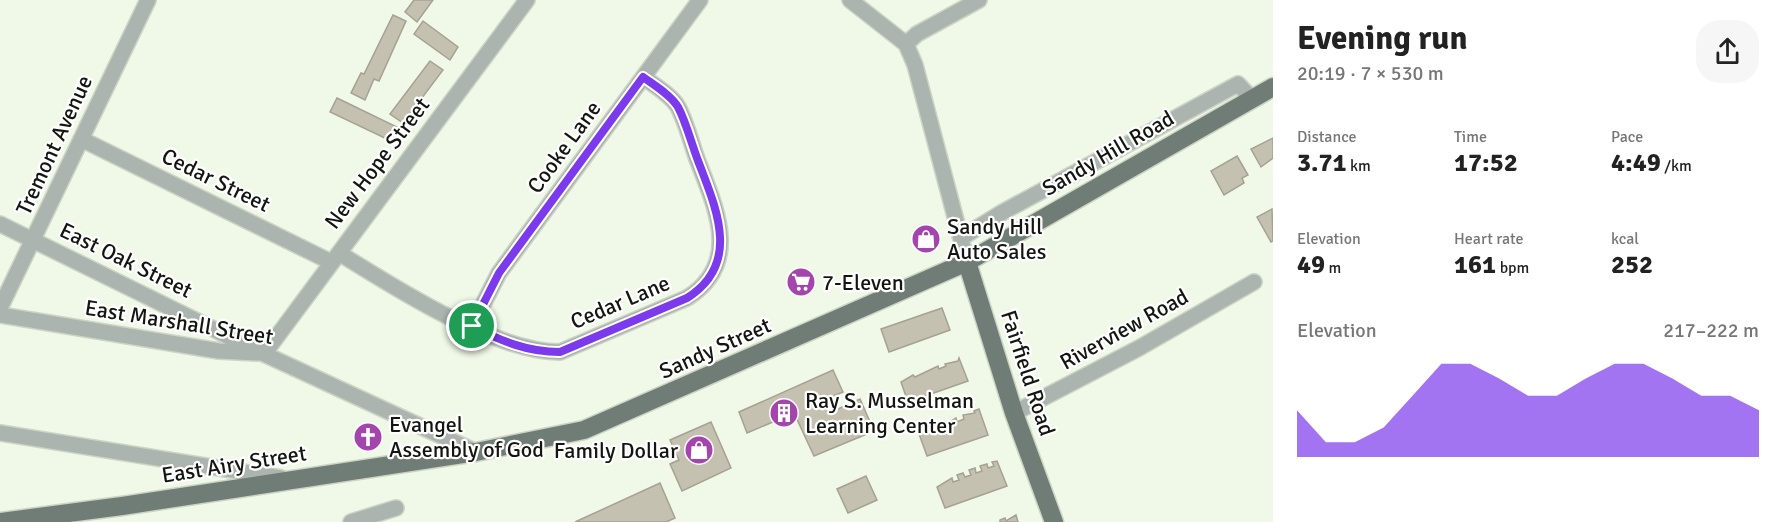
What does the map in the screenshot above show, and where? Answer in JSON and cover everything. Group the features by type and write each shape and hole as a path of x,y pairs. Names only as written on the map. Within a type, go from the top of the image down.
{"main road":[{"name":"Sandy Hill Road","path":"967,262 1273,87"},
{"name":"Fairfield Road","path":"967,262 1014,413 1054,522"},
{"name":"Sandy Street","path":"476,452 559,437 609,421 967,262"},
{"name":"East Airy Street","path":"0,522 122,506 286,479 476,452"}],"street":[{"name":"Tremont Avenue","path":"0,308 147,0"},
{"name":"New Hope Street","path":"264,354 527,0"},
{"name":"Cooke Lane","path":"472,326 499,273 700,0"},
{"path":"850,0 906,44 917,34 979,0"},
{"name":"Fairfield Road","path":"906,44 915,65 967,262"},
{"name":"Cedar Lane","path":"335,257 509,345 538,352 560,352 687,298 702,289 711,277 720,240 719,217 677,106 643,77"},
{"path":"961,238 1003,212 1238,84 1252,99"},
{"name":"Cedar Street","path":"81,139 335,257"},
{"name":"East Oak Street","path":"0,224 264,354"},
{"name":"Riverview Road","path":"1014,413 1139,348 1254,282"},
{"name":"East Marshall Street","path":"0,315 219,351 264,354 476,452"},
{"path":"0,434 286,479"},
{"path":"351,522 396,508"}],"building":[{"path":"414,0 433,0 417,22 405,12"},
{"path":"393,15 406,21 379,81 374,79 365,100 351,93 361,73 364,74"},
{"path":"423,21 458,47 450,60 414,34"},
{"path":"430,61 443,70 403,123 390,114"},
{"path":"337,98 397,127 391,141 330,112"},
{"path":"1273,138 1273,158 1261,167 1251,149"},
{"path":"1237,156 1248,175 1242,178 1244,183 1224,195 1211,171"},
{"path":"1272,209 1273,241 1271,242 1257,217"},
{"path":"942,308 950,330 889,352 881,329"},
{"path":"959,358 968,381 908,402 901,382 938,366 939,369 946,366 945,364 958,361"},
{"name":"Ray S. Musselman Learning Center","path":"833,370 843,392 823,400 829,413 860,399 874,431 814,456 794,413 747,433 739,412"},
{"path":"979,409 988,435 927,456 919,434 928,431 927,427 933,425 934,429 956,418 957,422 964,419 963,415 975,413 974,411"},
{"name":"Family Dollar","path":"711,422 731,468 682,491 670,464 679,460 670,440"},
{"path":"997,461 1007,486 945,508 937,487 952,478 953,482 959,480 957,475 963,473 965,477 971,475 969,470 975,468 976,473 982,471 980,466 987,464 988,468 994,466 992,462"},
{"path":"866,476 877,500 848,513 837,489"},
{"path":"660,483 675,518 666,522 575,522"},
{"path":"1016,515 1018,522 1000,522 1000,520 1005,518 1006,521"}],"place":[{"name":"Sandy Hill Auto Sales","path":"926,239"},
{"name":"7-Eleven","path":"801,282"},
{"name":"Ray S. Musselman Learning Center","path":"784,413"},
{"name":"Evangel Assembly of God","path":"368,437"},
{"name":"Family Dollar","path":"699,450"}],"route":[{"path":"643,77 677,106 719,217 720,240 717,260 711,277 702,289 687,298 560,352 538,352 509,345 472,326 484,298 499,273 643,77"}]}
